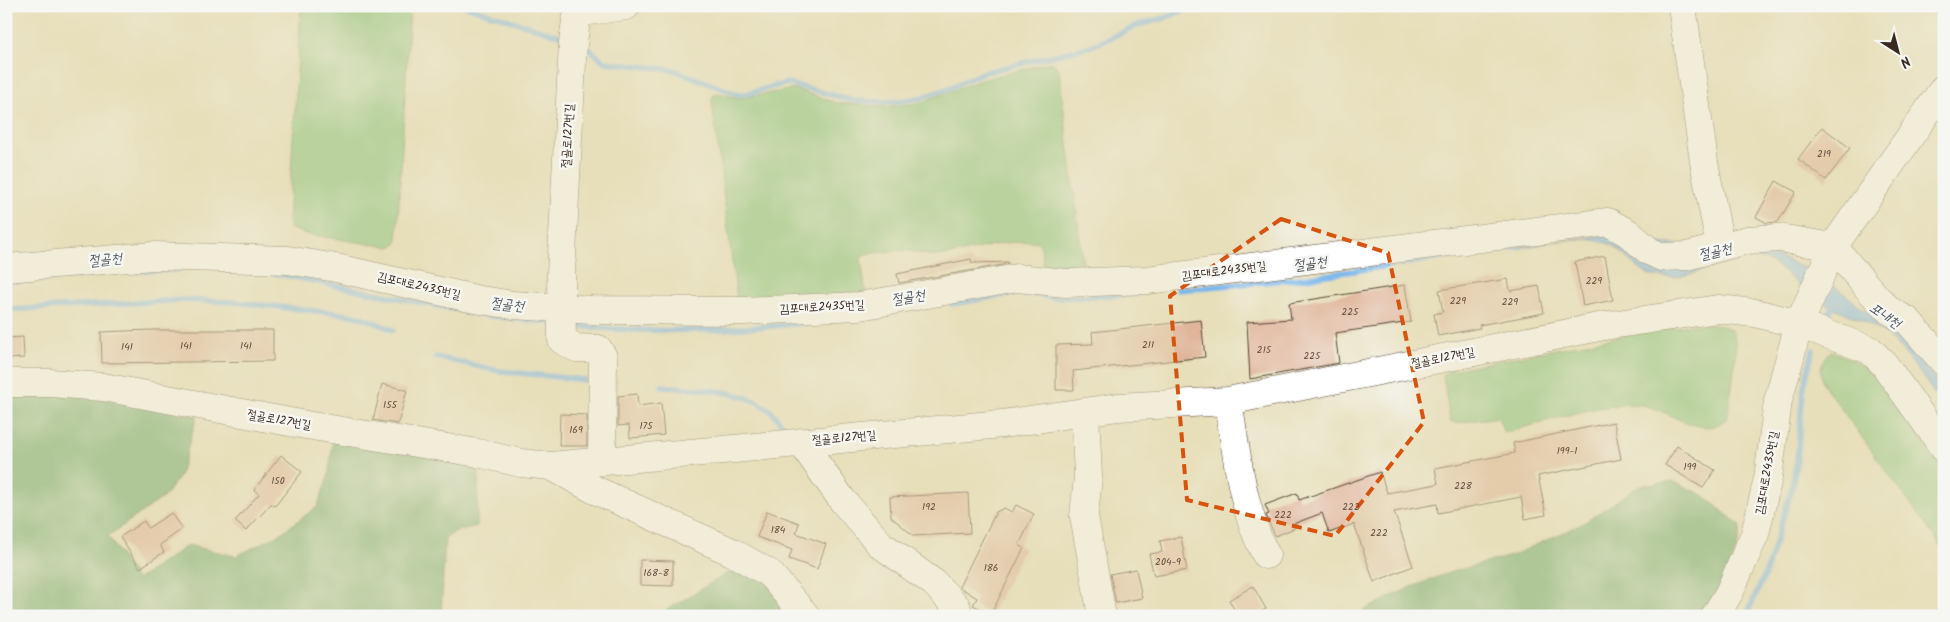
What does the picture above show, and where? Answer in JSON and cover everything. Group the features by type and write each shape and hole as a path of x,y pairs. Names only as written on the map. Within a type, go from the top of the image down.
{"street":[{"name":"절골로127번길","path":"561,319 561,274 573,43 576,20 581,12 626,6"},
{"path":"1682,6 1704,162 1720,246"},
{"name":"김포대로2435번길","path":"1715,616 1729,593 1755,534 1768,478 1778,401 1803,317 1829,256 1944,88"},
{"name":"김포대로2435번길","path":"6,268 153,256 288,260 336,268 475,299 513,305 561,319 860,306 1018,278 1066,283 1147,280 1357,255 1597,222 1608,222 1618,226 1650,251 1662,257 1687,256 1747,240 1779,238 1829,256"},
{"path":"1829,256 1890,311 1908,321 1944,362"},
{"name":"절골로127번길","path":"6,383 50,383 103,387 306,425 478,453 521,463 552,466 1002,424 1118,408 1228,401 1604,326 1718,309 1803,317"},
{"path":"1803,317 1870,350 1884,364 1944,448"},
{"path":"561,319 565,343 576,348 598,349 603,357 602,460"},
{"path":"1228,401 1246,505 1254,533 1266,555"},
{"path":"1085,412 1088,477 1084,516 1102,616"},
{"path":"801,442 843,501 880,544 934,583 956,606 959,616"},
{"name":"절골로127번길","path":"552,466 596,490 732,552 768,573 780,584 806,616"}],"highlighted area":[{"path":"1281,219 1388,253 1424,422 1335,536 1187,500 1170,296"}],"green space":[{"path":"301,6 410,6 397,237 396,244 390,247 305,234 290,228 288,222"},
{"path":"1053,63 1059,70 1084,272 1044,272 1041,246 1037,241 1003,243 948,255 932,256 904,250 865,254 861,258 866,296 737,301 712,102 713,96 718,93 739,98 795,89 837,103 883,107 919,103 978,81"},
{"path":"1711,324 1727,327 1734,336 1735,358 1727,418 1718,424 1708,427 1697,425 1652,408 1628,404 1593,409 1504,433 1498,417 1456,423 1450,421 1443,376 1447,371 1616,337 1689,325"},
{"path":"1831,351 1855,361 1880,380 1944,471 1944,550 1824,385 1821,367 1827,354"},
{"path":"48,389 197,416 180,475 164,497 108,536 137,580 188,545 236,556 277,536 317,507 328,477 334,436 469,457 479,470 477,526 456,531 445,539 441,616 6,616 6,393"},
{"path":"1673,481 1703,495 1741,526 1732,562 1702,616 1352,616 1411,587 1451,572 1511,556 1582,524 1639,486"},
{"path":"750,567 802,616 651,616 663,612 731,571"}],"water":[{"path":"1604,235 1613,239 1768,252 1809,270 1833,285 1901,338 1944,391 1944,407 1906,355 1888,337 1870,324 1816,299 1779,267 1766,260 1746,259 1684,275 1659,277 1645,273 1619,250 1602,242 1576,240 1510,250 1508,247"}],"building":[{"path":"1822,127 1850,148 1826,180 1798,159"},
{"path":"1776,181 1796,192 1778,222 1767,223 1756,217"},
{"path":"1605,256 1613,300 1583,306 1575,262"},
{"path":"971,259 972,263 1008,262 1008,264 899,283 897,274"},
{"path":"1508,279 1510,291 1539,286 1544,313 1479,325 1480,328 1438,336 1434,314 1443,312 1439,290"},
{"path":"1405,285 1411,322 1335,333 1339,363 1250,379 1247,322 1291,319 1289,303"},
{"path":"1201,320 1205,357 1073,371 1074,390 1056,390 1056,345 1093,344 1092,332"},
{"path":"273,330 273,361 102,363 101,332"},
{"path":"23,337 24,358 6,359 6,338"},
{"path":"382,384 407,390 398,424 373,420"},
{"path":"637,394 638,406 661,403 664,435 630,438 629,425 618,426 618,396"},
{"path":"560,414 587,415 587,446 559,446"},
{"path":"1614,422 1621,459 1538,476 1546,515 1525,519 1521,497 1438,513 1437,504 1394,512 1413,566 1374,582 1354,524 1329,533 1322,513 1293,524 1295,528 1275,536 1266,515 1269,514 1265,505 1297,493 1299,500 1380,472 1387,493 1438,484 1435,468 1515,453 1513,443"},
{"path":"1677,446 1715,470 1703,488 1665,465"},
{"path":"281,455 302,472 275,506 271,504 246,531 235,521 259,494 254,490"},
{"path":"968,493 970,533 914,536 891,517 890,497"},
{"path":"1016,505 1034,514 1019,545 1024,548 991,614 973,605 977,598 959,587 996,512 1004,508 1012,512"},
{"path":"767,511 799,523 796,533 826,544 817,569 789,559 792,550 757,537"},
{"path":"171,513 182,529 160,545 164,552 140,568 120,537 144,521 148,528"},
{"path":"1181,537 1187,570 1154,576 1149,554 1162,552 1160,541"},
{"path":"640,560 673,561 673,586 640,585"},
{"path":"1136,569 1142,598 1116,603 1110,574"},
{"path":"1253,586 1266,609 1254,616 1238,616 1229,600"}],"waterway":[{"path":"465,6 564,37"},
{"path":"582,43 605,62 674,70 737,94 746,94 787,83 855,101 892,102 920,98 947,89 982,73 1092,46 1138,25 1165,18 1195,6"},
{"name":"절골천","path":"1178,290 1305,278 1516,247"},
{"name":"절골천","path":"136,271 177,270"},
{"name":"절골천","path":"268,272 483,315 554,323"},
{"name":"절골천","path":"6,282 99,274"},
{"name":"절골천","path":"952,304 1018,293 1059,298 1136,294"},
{"path":"6,310 186,300 233,302 344,314 364,318 393,330"},
{"path":"1827,317 1835,301"},
{"name":"절골천","path":"569,325 665,331 730,329 826,321"},
{"path":"1746,616 1765,575 1791,492 1797,459 1803,391 1813,350"},
{"path":"436,357 500,371 585,380"},
{"path":"662,386 727,393 752,400 769,409 784,428"}],"water label":[{"name":"포내천","path":"1885,316"}]}
